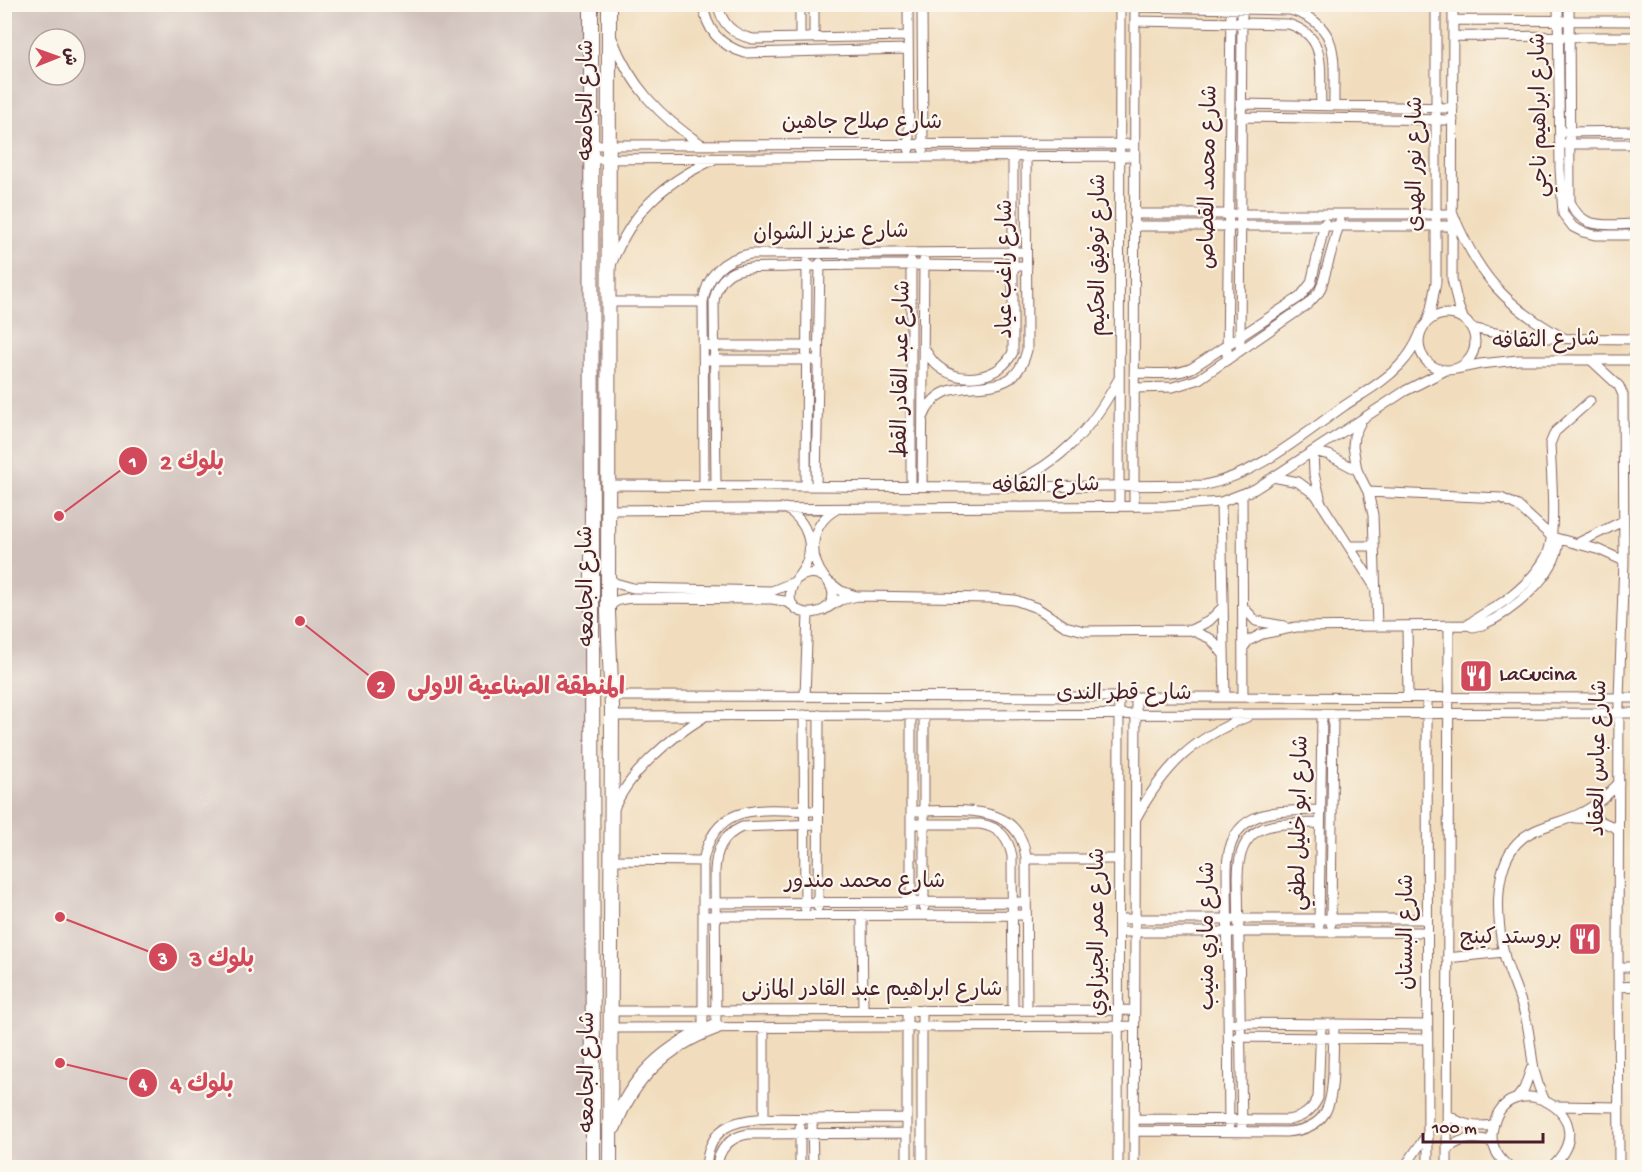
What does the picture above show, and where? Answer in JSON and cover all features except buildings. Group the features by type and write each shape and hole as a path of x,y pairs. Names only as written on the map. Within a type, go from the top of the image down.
{"street":[{"name":"شارع الجامعه","path":"591,4 593,1167"},
{"name":"شارع الجامعه","path":"609,4 610,1167"},
{"path":"703,4 705,18 716,37 734,50 745,53 908,49"},
{"path":"718,4 722,20 728,27 744,37 753,39 908,36"},
{"path":"800,4 800,38"},
{"path":"813,38 814,4"},
{"path":"908,4 909,158"},
{"path":"922,4 923,158"},
{"name":"شارع توفيق الحكيم","path":"1119,505 1120,4"},
{"path":"1431,4 1436,26"},
{"name":"شارع نور الهدى","path":"1427,322 1436,282 1436,4"},
{"name":"شارع نور الهدى","path":"1453,4 1452,279 1463,318"},
{"name":"شارع ابراهيم ناجي","path":"1558,4 1558,20 1564,37"},
{"name":"شارع ابراهيم ناجي","path":"1569,4 1569,21 1564,37 1564,144 1561,206 1567,221 1573,227"},
{"path":"1135,6 1290,10 1304,14 1326,32 1332,45 1341,118"},
{"name":"شارع توفيق الحكيم","path":"1134,505 1135,6"},
{"name":"شارع محمد القصاص","path":"1227,360 1228,226 1236,10"},
{"path":"1453,20 1638,21"},
{"path":"1135,21 1288,24 1307,33 1319,48 1321,105"},
{"name":"شارع محمد القصاص","path":"1236,23 1241,104 1240,351"},
{"path":"609,32 620,59 635,85 676,127 701,144"},
{"path":"1314,40 1326,32"},
{"path":"1453,36 1638,37"},
{"path":"1241,104 1453,108"},
{"path":"1241,117 1453,120"},
{"path":"1564,132 1638,132"},
{"name":"شارع صلاح جاهين","path":"591,145 1134,144"},
{"path":"1564,144 1638,144"},
{"name":"شارع ابراهيم ناجي","path":"1564,144 1570,201 1574,211 1581,219 1593,224 1638,224"},
{"name":"شارع صلاح جاهين","path":"591,159 1134,156"},
{"name":"شارع راغب عياد","path":"924,348 939,367 962,377 987,375 1008,362 1013,352 1013,157"},
{"name":"شارع راغب عياد","path":"923,418 934,398 944,392 992,386 1005,382 1016,374 1024,363 1027,350 1026,157"},
{"path":"609,270 621,240 639,214 661,191 687,172 716,159"},
{"path":"1134,214 1453,214 1469,249 1496,288 1516,308 1564,338"},
{"path":"1134,373 1182,372 1199,364 1300,297 1308,287 1325,226 1324,214"},
{"path":"1134,388 1182,386 1199,379 1314,298 1322,285 1340,226 1340,214"},
{"path":"1581,219 1573,227 1583,232 1595,235 1638,235"},
{"path":"1134,226 1453,226"},
{"name":"شارع عزيز الشوان","path":"704,485 703,302 710,279 727,261 750,254 1026,252"},
{"path":"816,485 820,253"},
{"name":"شارع عبد القادر القط","path":"911,253 911,486"},
{"name":"شارع عبد القادر القط","path":"922,486 924,253"},
{"path":"806,485 808,254"},
{"name":"شارع عزيز الشوان","path":"716,485 714,301 716,289 723,279 733,272 745,269 807,266 1026,266"},
{"path":"609,302 703,302"},
{"path":"1448,313 1463,318 1472,328 1475,336 1474,352 1464,366 1451,370 1430,364 1420,350 1420,334 1427,322 1440,314 1448,313"},
{"name":"شارع الثقافه","path":"1472,328 1514,336 1638,339"},
{"name":"شارع الثقافه","path":"609,486 1205,485 1231,478 1257,467 1390,374 1408,357 1420,334"},
{"path":"703,346 819,346"},
{"path":"703,360 819,360"},
{"name":"شارع الثقافه","path":"608,510 1185,506 1221,502 1242,495 1273,477 1414,385 1451,370 1518,360 1638,360"},
{"name":"شارع عباس العقاد","path":"1592,361 1619,386 1623,396 1624,561 1619,698 1618,829 1619,1167"},
{"path":"1008,486 1054,461 1074,444 1092,424 1119,378"},
{"path":"1243,607 1256,621 1296,627 1468,625 1478,627 1488,623 1526,596 1554,560 1556,539 1550,444 1560,427 1590,401"},
{"path":"1361,419 1354,436 1353,446 1357,470 1368,492 1373,515 1377,626"},
{"path":"1323,505 1315,480 1313,451 1329,455 1357,470"},
{"path":"1273,477 1287,478 1303,484 1312,491 1376,588"},
{"path":"1368,492 1501,498 1526,512 1556,539 1578,543 1624,561"},
{"path":"1242,495 1244,697"},
{"path":"1221,502 1225,697"},
{"path":"785,508 801,521 809,540 807,561 795,580 790,594 795,606"},
{"path":"824,610 831,596 831,587 816,564 813,542 821,522 838,508"},
{"path":"1578,543 1623,521"},
{"path":"1349,546 1374,546"},
{"path":"608,577 615,583 633,588 772,591 811,573 818,574 841,591 858,596"},
{"path":"592,612 608,612 610,605 615,602 633,598 772,599 784,601 808,614 816,614 840,600 858,596 992,598 1015,600 1037,608 1065,626 1084,631 1191,630 1211,639 1224,655"},
{"path":"1191,630 1209,621 1223,607"},
{"path":"805,696 808,614"},
{"name":"شارع البستان","path":"1447,1167 1449,625"},
{"path":"1407,626 1408,697"},
{"path":"1243,648 1248,641 1262,634 1296,627"},
{"name":"شارع قطر الندى","path":"611,696 1638,698"},
{"name":"شارع عمر الجيزاوي","path":"1118,1167 1119,696"},
{"name":"شارع عمر الجيزاوي","path":"1134,1167 1136,696"},
{"name":"شارع البستان","path":"1427,697 1428,1167"},
{"name":"شارع قطر الندى","path":"611,716 1638,713"},
{"path":"1135,820 1149,794 1175,760 1224,726 1254,714"},
{"name":"شارع ابو خليل لطفي","path":"1319,932 1322,714"},
{"name":"شارع ابو خليل لطفي","path":"1331,932 1333,714"},
{"path":"804,715 805,916"},
{"path":"818,916 819,715"},
{"path":"911,715 911,915"},
{"path":"924,715 924,915"},
{"path":"611,823 614,809 629,785 648,762 669,741 706,716"},
{"path":"1544,1099 1532,1067 1526,1017 1504,952 1501,930 1502,868 1509,853 1519,841 1532,832 1569,818 1596,804 1619,783"},
{"name":"شارع ماري منيب","path":"1229,1131 1227,855 1235,835 1251,819 1270,812 1321,810"},
{"path":"710,1027 703,1010 704,861 706,850 716,828 733,817 750,811 818,811"},
{"path":"911,811 985,813 1003,819 1018,832 1026,859 1027,1010"},
{"path":"1569,818 1596,819 1618,829"},
{"name":"شارع ماري منيب","path":"1242,1131 1239,865 1243,846 1249,837 1266,826 1320,823"},
{"path":"610,1150 619,1112 645,1072 668,1051 710,1027 716,1010 715,860 723,839 742,827 818,824"},
{"path":"911,824 980,824 998,830 1010,846 1013,1010"},
{"path":"1026,859 1119,859"},
{"path":"611,860 704,861"},
{"name":"شارع محمد مندور","path":"703,903 1026,902"},
{"path":"862,915 863,1010"},
{"name":"شارع محمد مندور","path":"703,916 1026,915"},
{"path":"1119,919 1427,919"},
{"path":"1119,932 1427,933"},
{"path":"1447,958 1504,952"},
{"path":"1618,967 1638,968"},
{"path":"1618,987 1638,987"},
{"path":"908,1010 908,1167"},
{"path":"922,1010 922,1167"},
{"name":"شارع ابراهيم عبد القادر المازنى","path":"610,1011 1134,1010"},
{"path":"1229,1024 1428,1025"},
{"path":"1134,1119 1297,1119 1314,1107 1318,1098 1322,1024"},
{"path":"1134,1131 1297,1131 1316,1123 1324,1116 1332,1097 1334,1024"},
{"name":"شارع ابراهيم عبد القادر المازنى","path":"610,1028 1134,1026"},
{"path":"764,1027 764,1119"},
{"path":"1229,1036 1427,1039"},
{"path":"1517,1098 1529,1078 1532,1067"},
{"path":"1510,1167 1496,1153 1492,1142 1493,1125 1498,1113 1506,1104 1517,1098 1530,1096 1544,1099 1556,1106 1564,1118 1568,1132 1567,1146 1560,1159 1550,1167"},
{"path":"1556,1106 1619,1107"},
{"path":"1447,1114 1464,1124 1493,1125"},
{"path":"705,1167 710,1146 716,1136 725,1128 747,1120 908,1118"},
{"path":"800,1119 800,1167"},
{"path":"812,1119 813,1167"},
{"path":"717,1167 720,1153 725,1146 740,1135 763,1132 908,1133"},
{"path":"1404,1167 1428,1133"},
{"path":"1447,1149 1473,1138 1492,1142"}],"shaded area":[{"path":"5,5 594,5 595,1167 5,1167"}],"place":[{"name":"بلوك 2","path":"59,516"},
{"name":"المنطقة الصناعية الاولى","path":"300,621"},
{"name":"LaCucina","path":"1476,676"},
{"name":"بلوك 3","path":"60,917"},
{"name":"بروستد كينج","path":"1585,939"},
{"name":"بلوك 4","path":"60,1063"}]}
